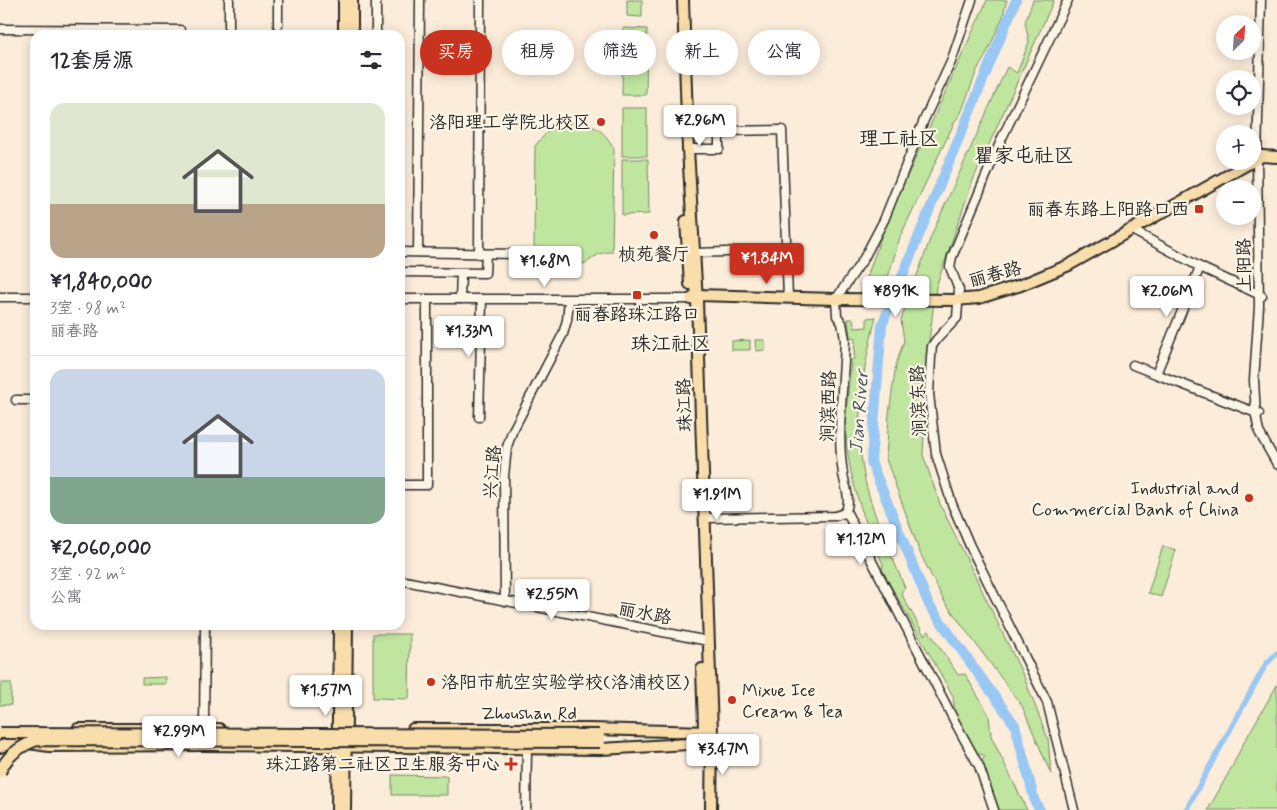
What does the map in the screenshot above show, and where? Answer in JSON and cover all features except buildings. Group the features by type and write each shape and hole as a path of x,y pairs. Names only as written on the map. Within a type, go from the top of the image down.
{"main road":[{"path":"344,0 344,30"},
{"path":"352,0 352,30"},
{"name":"珠江路","path":"677,0 695,298 704,518 705,641"},
{"name":"珠江路","path":"683,0 688,148 695,253 711,810"},
{"path":"1261,160 1277,157"},
{"name":"丽春路","path":"1261,160 1277,162"},
{"name":"丽春路","path":"695,298 837,302 957,302 979,298 1021,285 1069,265 1242,170"},
{"name":"丽春路","path":"695,298 788,298 837,302"},
{"path":"339,630 341,738 345,810"},
{"path":"337,810 346,630"},
{"name":"Zhoushan Rd","path":"0,732 134,728 204,729 527,749 601,749 688,744 708,736"},
{"name":"Zhoushan Rd","path":"0,740 15,741 49,738 341,738 590,729 691,732 708,736"},
{"path":"0,732 599,738 688,744"},
{"name":"Zhoushan Rd","path":"0,732 341,738"},
{"path":"0,772 3,765 21,746 37,740 599,738 691,732"},
{"name":"珠江路","path":"705,810 708,736"},
{"path":"0,747 15,741"}],"street":[{"path":"229,0 229,27"},
{"path":"278,0 278,25"},
{"path":"376,0 376,30"},
{"path":"418,252 420,0"},
{"path":"405,272 485,273 482,254 480,0"},
{"path":"837,302 884,220 924,120 951,62 972,0"},
{"path":"957,302 959,290 950,266 952,257 1002,138 1068,0"},
{"name":"上阳路","path":"1260,125 1261,0"},
{"name":"上阳路","path":"1261,133 1266,0"},
{"path":"0,29 180,30"},
{"path":"688,148 719,148 719,131 782,130 788,298"},
{"name":"上阳路","path":"1260,170 1262,296 1259,432 1277,464"},
{"path":"1133,231 1200,267 1262,296"},
{"path":"695,253 786,250"},
{"path":"405,252 520,254"},
{"path":"1156,374 1200,267"},
{"path":"460,299 461,273"},
{"path":"0,297 30,297"},
{"name":"丽春路","path":"405,299 569,300 695,298"},
{"path":"405,485 427,485 427,299"},
{"path":"479,417 482,299"},
{"name":"兴江路","path":"505,600 504,476 507,447 512,432 563,334 568,320 569,300"},
{"name":"涧滨西路","path":"837,302 837,316 844,330 845,339 840,428 843,472 848,500 846,511 979,766 994,810"},
{"name":"涧滨东路","path":"957,302 957,318 932,346 930,394 936,454 952,504 970,546 1047,702 1074,810"},
{"path":"1132,365 1258,414"},
{"path":"16,400 30,400"},
{"name":"上阳路","path":"1258,414 1277,454"},
{"path":"704,518 835,516 846,511"},
{"name":"丽水路","path":"405,581 705,641"},
{"path":"204,729 205,630"},
{"path":"526,810 527,749"}],"green space":[{"path":"627,0 642,0 642,17 627,16"},
{"path":"987,0 1007,0 1002,19 977,70 961,113 955,121 900,237 889,274 887,277 885,275 882,283 888,291 886,296 861,294 886,223"},
{"path":"1033,0 1054,0 973,180 936,287 928,349 923,455 940,504 1024,677 1048,739 1051,774 1022,706 944,601 920,553 886,459 889,414 896,364 904,341 901,320 932,234 1007,67 1017,73 1029,42 1025,22"},
{"path":"623,28 647,29 647,30 623,30"},
{"path":"622,75 646,75 646,95 622,95"},
{"path":"622,108 647,108 647,156 622,156"},
{"path":"575,122 598,129 606,136 614,148 612,252 599,254 588,262 577,266 570,266 550,259 534,246 535,146 556,126"},
{"path":"622,159 648,159 649,214 622,215"},
{"path":"876,317 866,362 860,408 861,454 870,499 905,588 901,593 924,635 929,631 958,675 965,674 989,715 991,736 1027,810 996,810 979,766 985,756 976,752 956,724 953,696 882,570 883,564 858,498 849,463 846,428 851,360 854,359 855,338 850,337 848,319 853,319 855,328 867,327 867,318"},
{"path":"750,340 750,350 732,350 732,341"},
{"path":"755,340 765,340 765,350 756,351"},
{"path":"1163,546 1176,550 1161,597 1148,593"},
{"path":"373,634 410,634 409,699 373,698"},
{"path":"166,677 166,684 142,684 142,678"},
{"path":"0,683 11,683 11,705 0,705"},
{"path":"1277,685 1277,810 1208,810 1243,744"},
{"path":"392,775 447,776 447,795 392,795"}],"waterway":[{"name":"Jian River","path":"1016,0 882,325 871,462 929,605 1015,725 1035,802 1040,810"},
{"path":"1186,810 1266,664 1277,653"}],"place":[{"name":"洛阳理工学院北校区","path":"601,122"},
{"name":"丽春东路上阳路口西","path":"1199,209"},
{"name":"桢苑餐厅","path":"654,235"},
{"name":"丽春路珠江路口","path":"637,295"},
{"name":"Industrial and Commercial Bank of China","path":"1249,498"},
{"name":"洛阳市航空实验学校(洛浦校区)","path":"431,682"},
{"name":"Mixue Ice Cream & Tea","path":"732,700"},
{"name":"珠江路第二社区卫生服务中心","path":"511,764"}],"district":[{"name":"理工社区","path":"899,138"},
{"name":"瞿家屯社区","path":"1024,155"},
{"name":"珠江社区","path":"671,343"}]}
